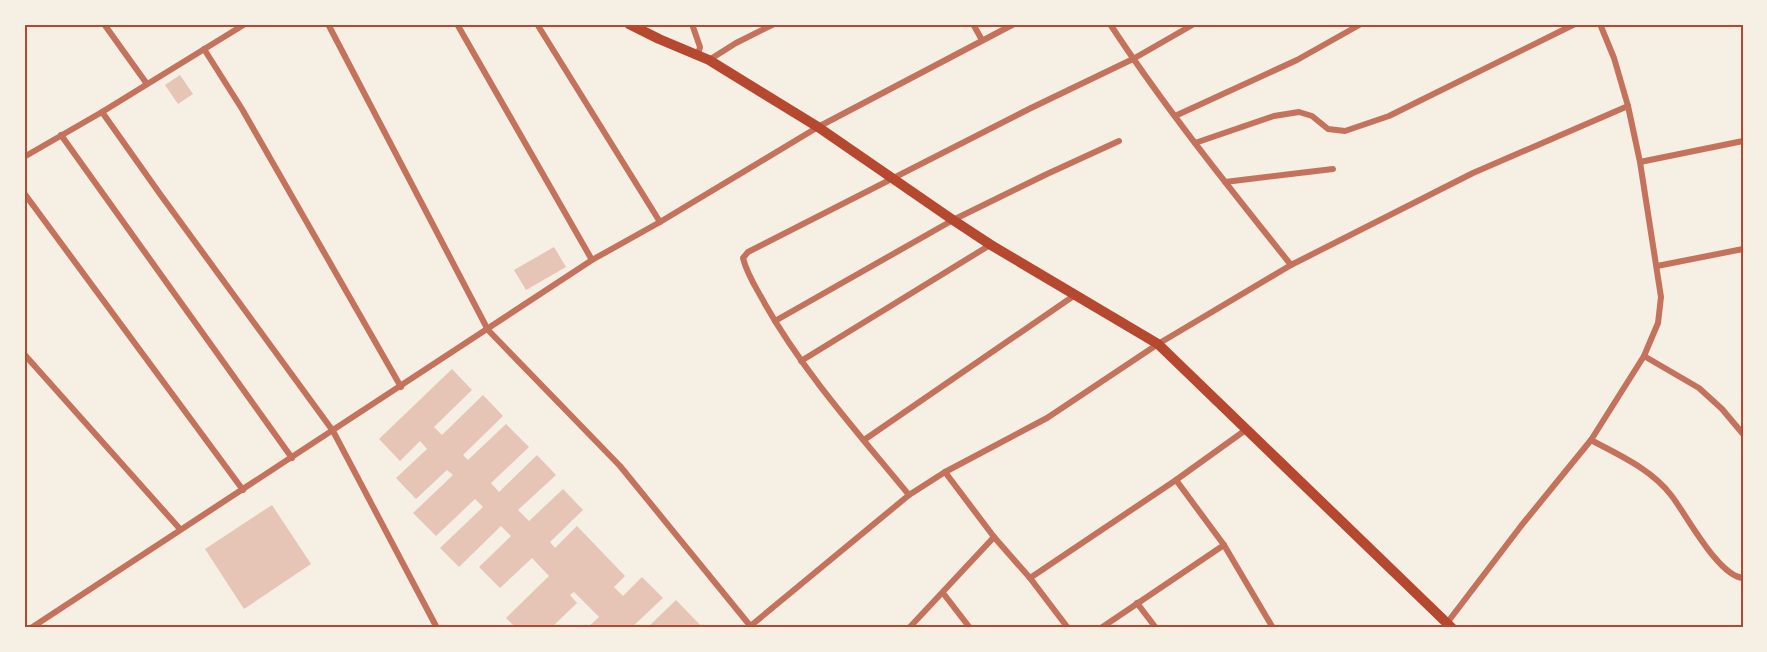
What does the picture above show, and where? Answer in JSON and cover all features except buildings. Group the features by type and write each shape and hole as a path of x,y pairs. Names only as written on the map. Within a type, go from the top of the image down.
{"main road":[{"path":"629,24 709,60 818,127 953,220 1158,344 1450,626"}],"street":[{"path":"104,24 147,84"},
{"path":"24,157 245,24"},
{"path":"328,24 488,330 620,466 750,627 909,495 945,472 1047,418 1158,344 1291,265 1473,173 1628,106"},
{"path":"457,24 592,261"},
{"path":"537,24 660,222"},
{"path":"692,24 700,47 698,54"},
{"path":"709,60 774,24"},
{"path":"973,24 982,40"},
{"path":"32,628 592,261 818,127 1014,24"},
{"path":"1110,24 1133,60 1195,143 1291,265"},
{"path":"909,495 801,361 745,269 742,258 748,252 1031,108 1133,60 1194,24"},
{"path":"1175,116 1298,60 1361,24"},
{"path":"1195,143 1274,116 1299,112 1312,116 1328,129 1345,131 1389,116 1575,24"},
{"path":"1450,626 1521,526 1591,440 1644,356 1658,322 1661,297 1640,162 1628,106 1614,58 1600,24"},
{"path":"204,49 242,109 401,387"},
{"path":"102,112 333,431 436,628"},
{"path":"61,135 292,458"},
{"path":"775,321 953,220 1119,141"},
{"path":"1640,162 1743,141"},
{"path":"1225,182 1333,169"},
{"path":"24,192 243,490"},
{"path":"801,361 991,244"},
{"path":"1657,266 1743,249"},
{"path":"864,440 1076,295"},
{"path":"24,354 180,530"},
{"path":"1644,356 1699,388 1722,409 1743,434"},
{"path":"1030,578 1176,480 1247,429"},
{"path":"1591,440 1638,465 1656,478 1671,494 1709,551 1738,578 1743,578"},
{"path":"945,472 1068,628"},
{"path":"1176,480 1224,545 1273,628"},
{"path":"909,628 994,537"},
{"path":"1101,628 1224,545"},
{"path":"943,593 970,628"},
{"path":"1137,603 1156,628"}]}
